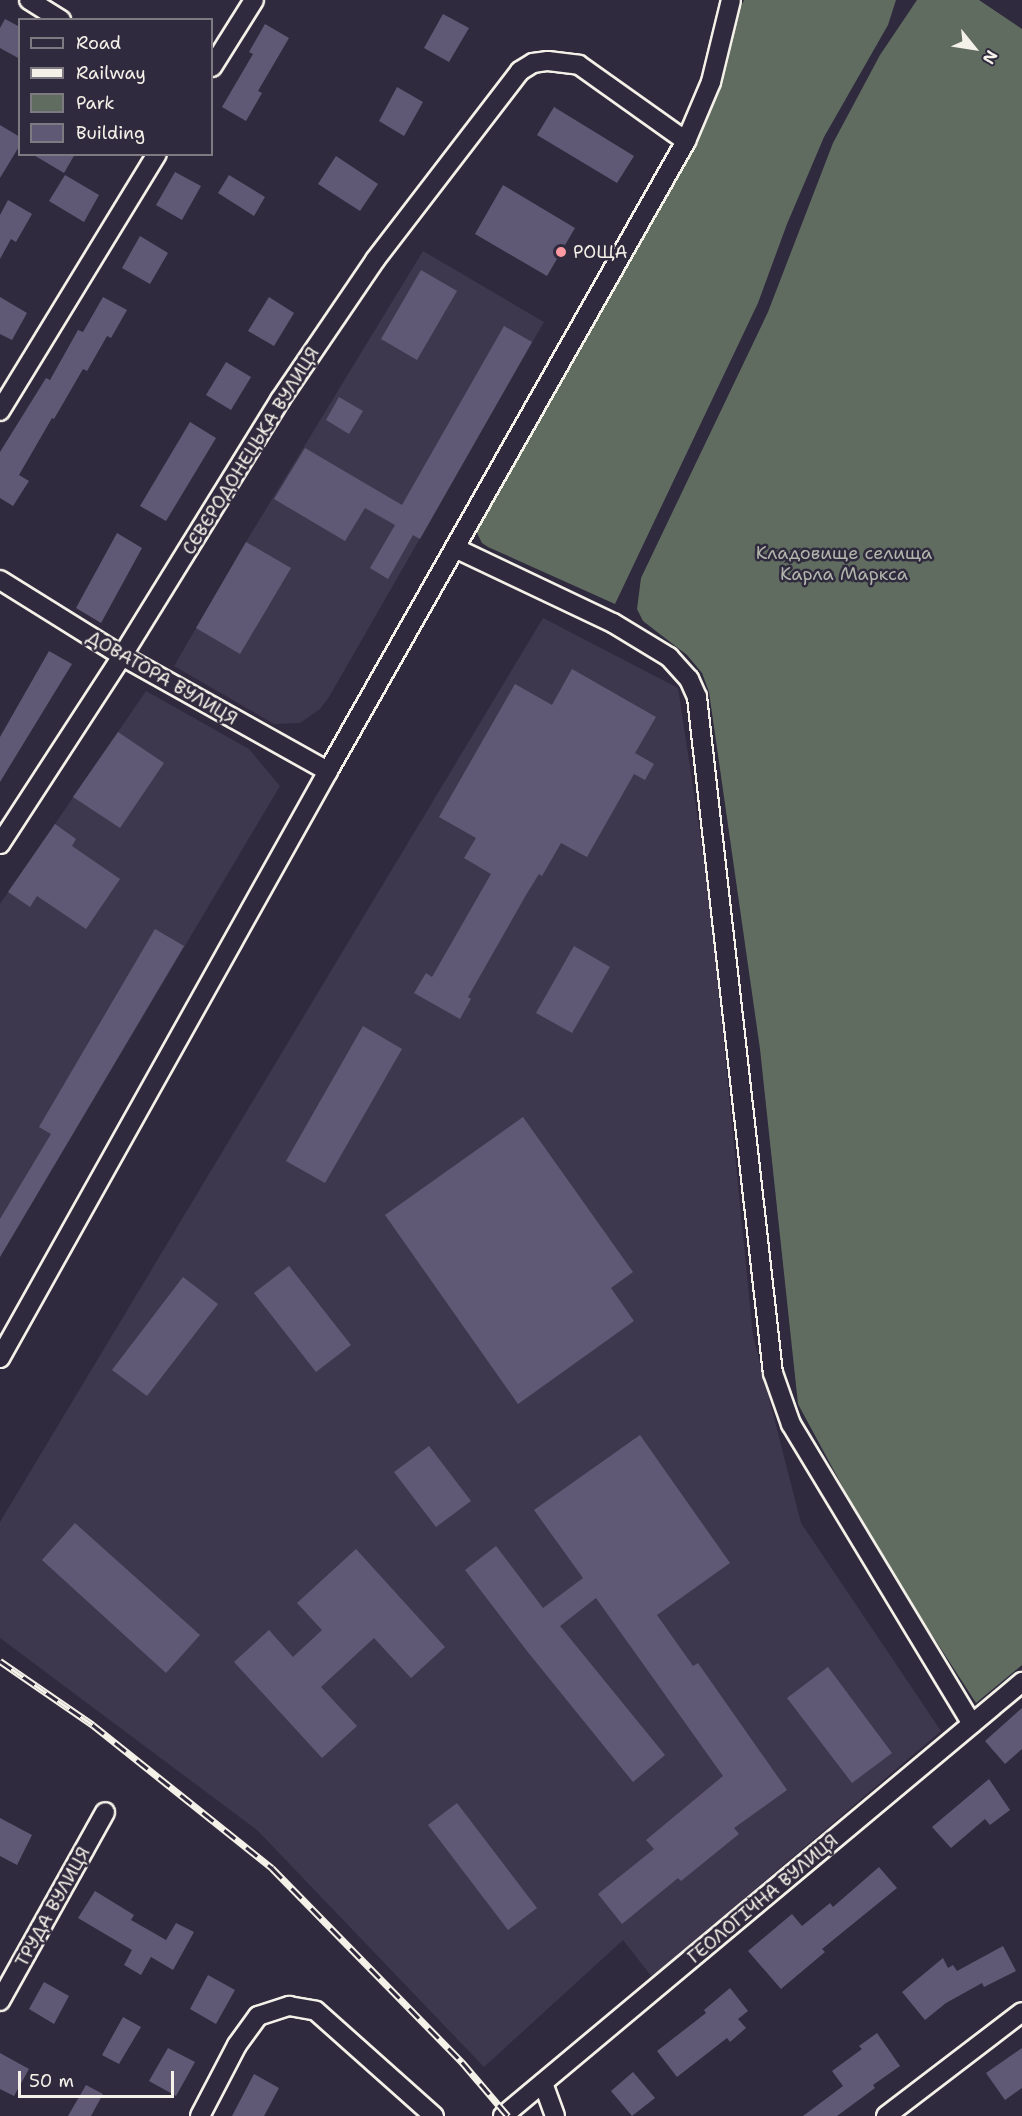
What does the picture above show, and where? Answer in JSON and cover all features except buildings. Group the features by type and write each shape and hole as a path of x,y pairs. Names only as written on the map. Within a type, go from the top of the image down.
{"street":[{"path":"29,0 58,18"},
{"path":"213,65 254,0"},
{"path":"0,1358 328,771 686,141 711,82 731,0"},
{"name":"СЄВЄРОДОНЕЦЬКА ВУЛИЦЯ","path":"0,844 122,657 280,400 375,260 520,71 533,63 548,61 579,64 686,141"},
{"path":"0,411 156,156"},
{"path":"455,548 613,623 669,657 689,678 697,697 773,1373 791,1424 972,1724"},
{"name":"ДОВАТОРА ВУЛИЦЯ","path":"0,580 122,657 328,771"},
{"name":"ГЕОЛОГІЧНА ВУЛИЦЯ","path":"503,2116 1022,1682"},
{"name":"ТРУДА ВУЛИЦЯ","path":"0,2001 105,1812"},
{"path":"201,2116 237,2045 258,2016 289,2006 315,2012 434,2116"},
{"path":"886,2116 1022,2012"},
{"path":"543,2083 555,2116"}],"shaded area":[{"path":"423,251 544,322 329,697 320,709 300,723 274,724 174,666 246,542"},
{"path":"543,618 678,688 709,893 753,1336 801,1523 941,1731 652,1977 623,1940 484,2067 257,1830 0,1638 0,1522"},
{"path":"146,691 249,749 280,786 0,1257 0,904"}],"green space":[{"path":"744,0 896,0 888,25 824,137 787,224 758,303 615,604 488,547 482,543 477,533 479,523 694,147 719,87 735,19"},
{"name":"Кладовище селища Карла Маркса","path":"917,0 979,0 1022,29 1022,1665 976,1703 874,1545 798,1404 760,1049 709,692 702,673 687,655 643,621 637,609 641,578 768,312 833,143 880,55"}],"railway":[{"path":"0,1661 93,1725 272,1868 462,2062 508,2116"}],"place":[{"name":"РОЩА","path":"561,252"}]}
